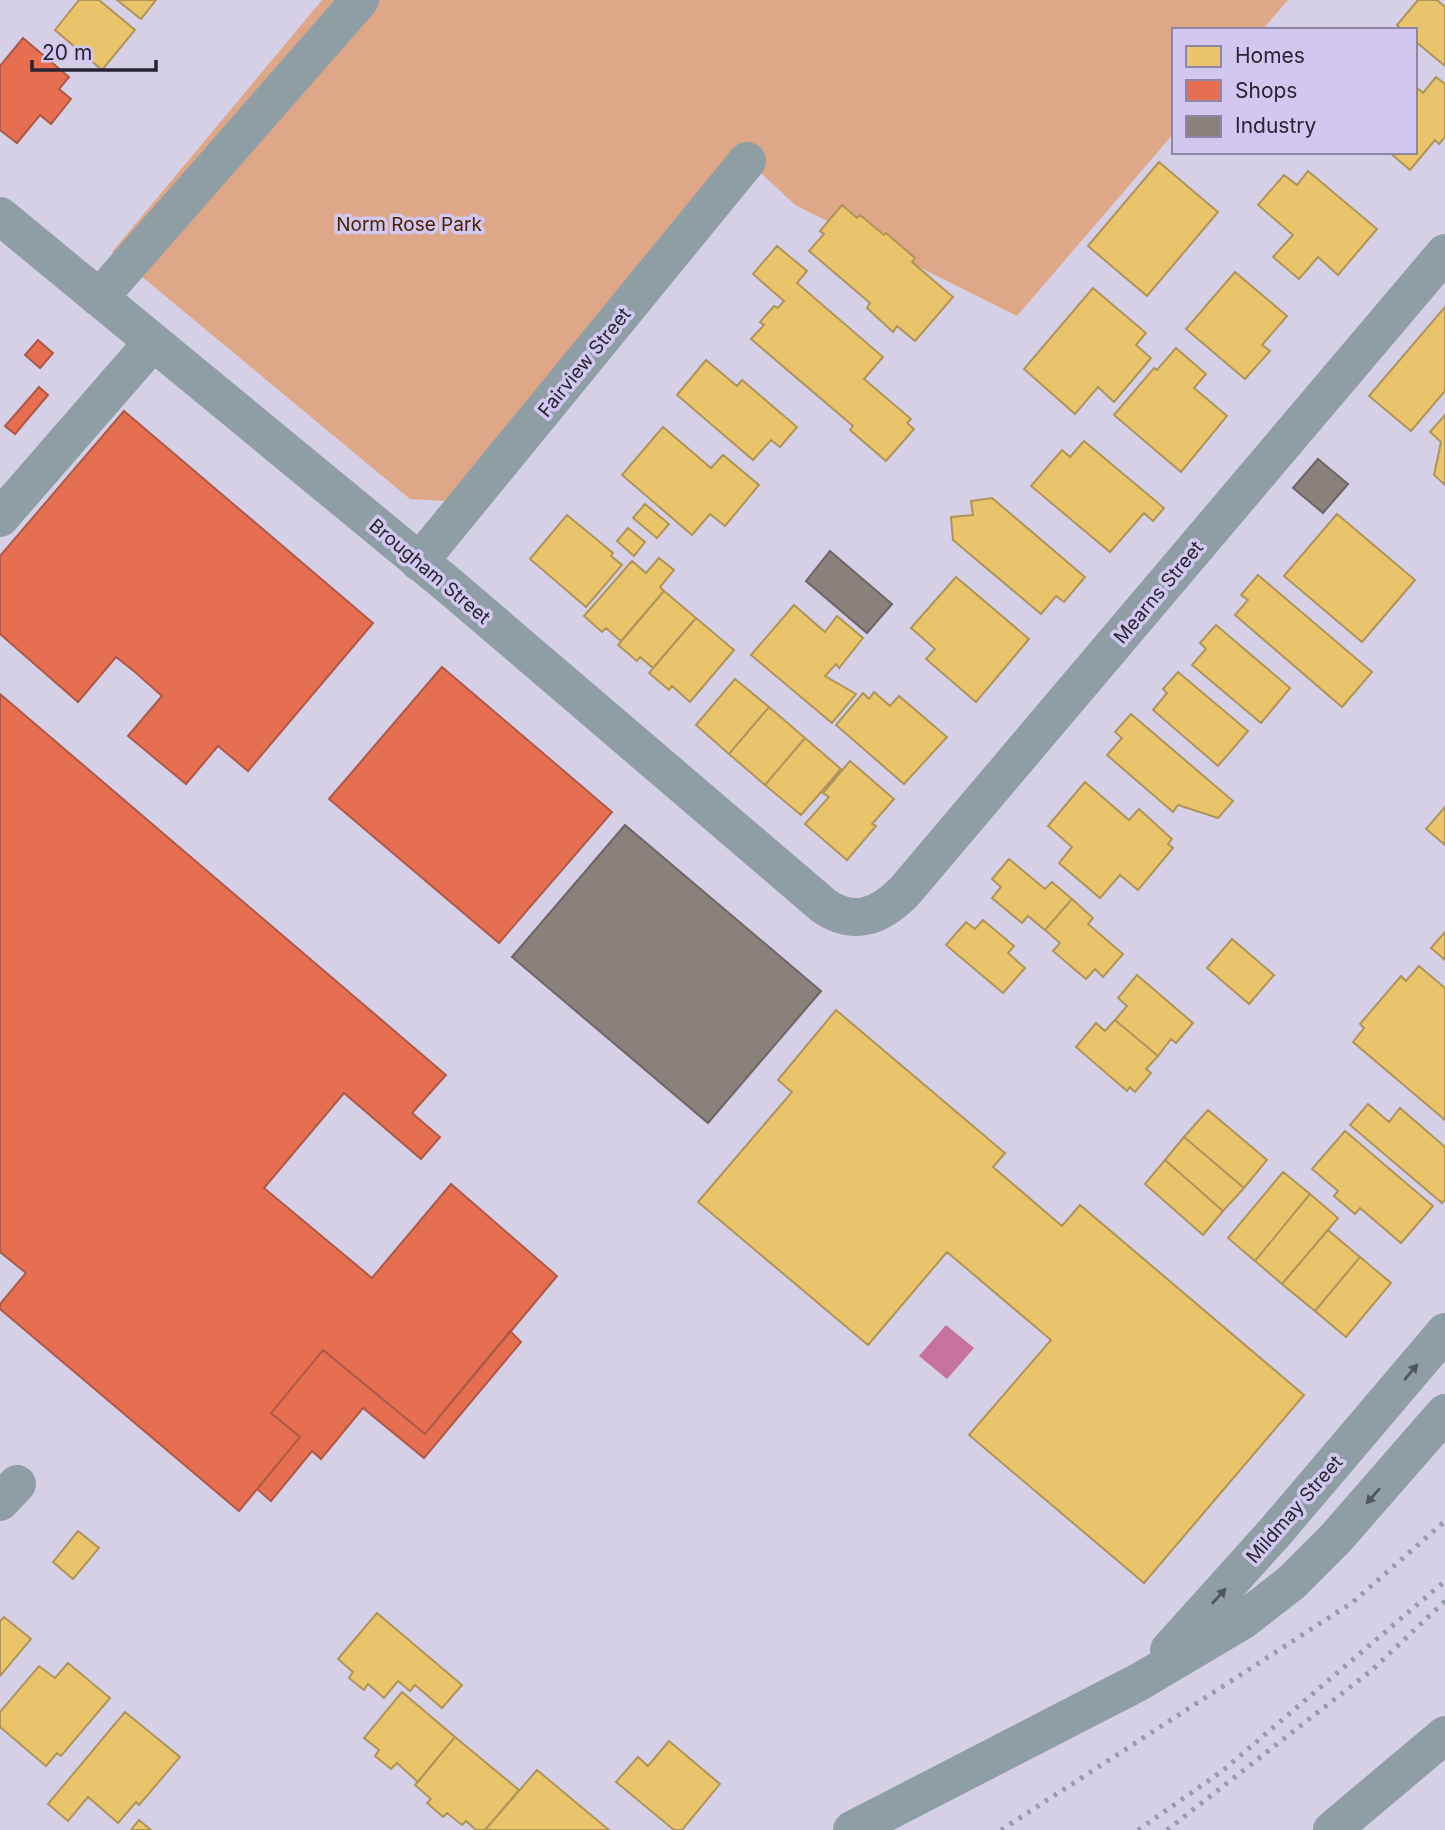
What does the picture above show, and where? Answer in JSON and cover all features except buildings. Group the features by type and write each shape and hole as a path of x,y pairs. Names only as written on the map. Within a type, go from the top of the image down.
{"street":[{"path":"99,298 360,0"},
{"name":"Fairview Street","path":"419,562 747,161"},
{"name":"Brougham Street","path":"0,216 419,562 824,906 842,915 862,919"},
{"name":"Mearns Street","path":"862,919 886,908 904,892 1445,253"},
{"path":"0,518 153,342"},
{"name":"Mildmay Street","path":"1139,1682 1276,1531 1445,1332"},
{"name":"Mildmay Street","path":"852,1830 1139,1682 1242,1620 1290,1583 1336,1538 1445,1413"},
{"path":"1332,1830 1445,1735"}],"green space":[{"name":"Norm Rose Park","path":"322,0 1288,0 1264,28 1172,28 1172,135 1017,316 795,205 748,161 445,501 410,499 112,252"}],"shaded area":[{"path":"946,1325 974,1348 947,1379 919,1356"}],"railway":[{"path":"1001,1830 1353,1602 1445,1521"},
{"path":"1138,1830 1221,1772 1445,1581"},
{"path":"1167,1830 1372,1670 1445,1601"}]}
